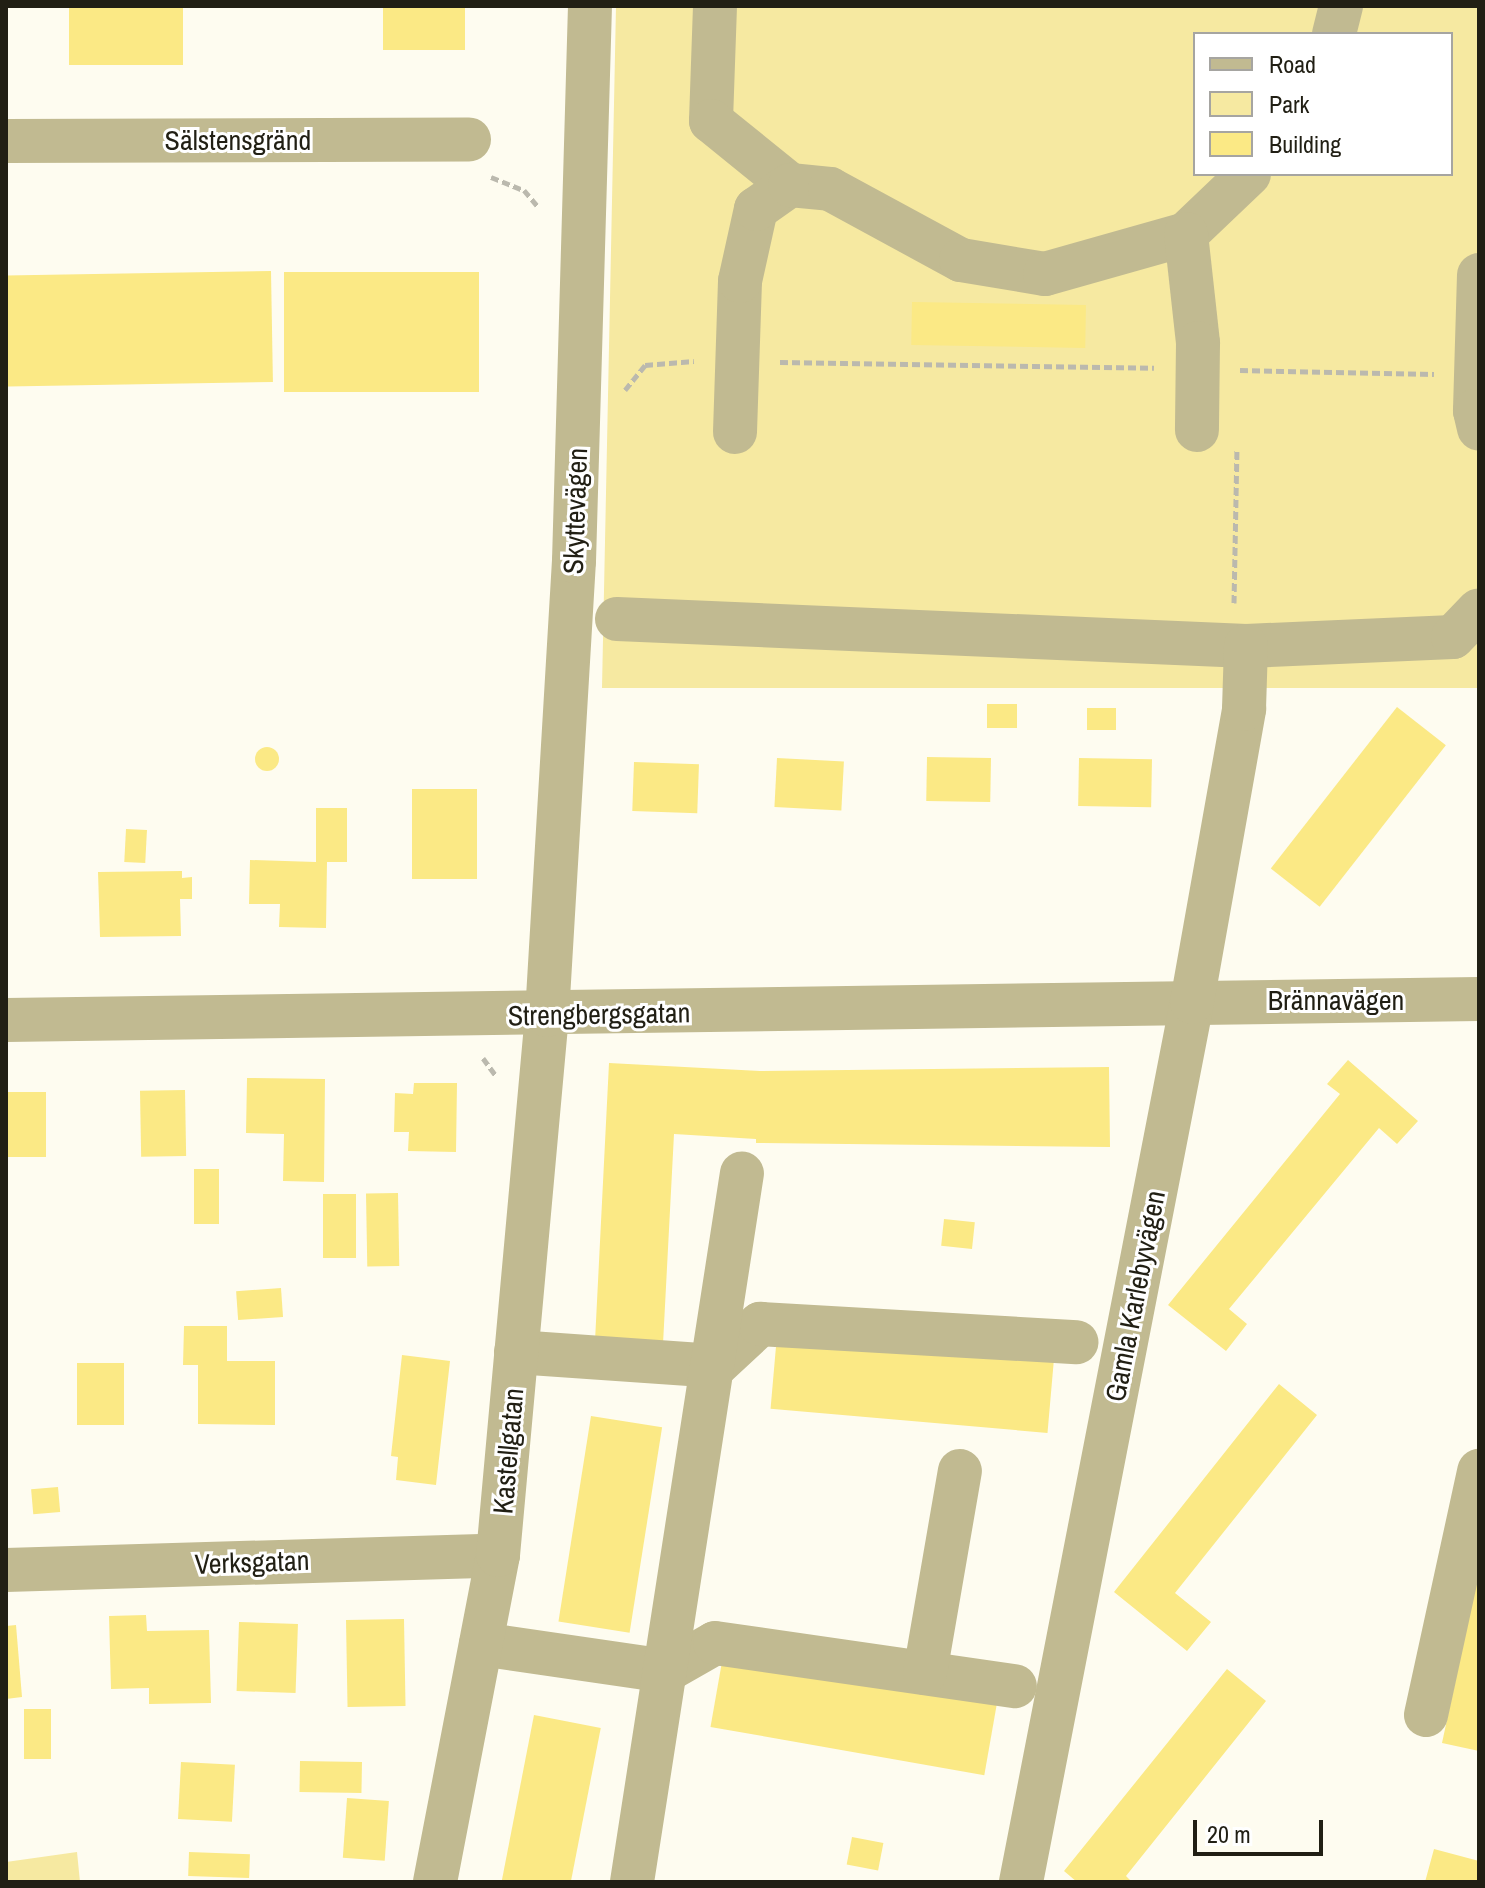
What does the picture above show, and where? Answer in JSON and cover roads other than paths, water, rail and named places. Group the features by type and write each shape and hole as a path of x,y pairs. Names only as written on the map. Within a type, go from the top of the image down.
{"street":[{"name":"Skyttevägen","path":"547,1015 572,591 590,6"},
{"path":"715,6 711,121 790,185 830,189 961,260 1045,274 1186,234 1247,176"},
{"path":"1334,32 1341,6"},
{"name":"Sälstensgränd","path":"6,141 469,139"},
{"path":"735,432 740,281 756,209 790,185"},
{"path":"1186,234 1198,369 1197,430"},
{"path":"1479,275 1476,375 1479,429"},
{"path":"617,619 1246,646 1453,637 1479,610"},
{"name":"Gamla Karlebyvägen","path":"1021,1882 1192,1002 1244,709 1246,646"},
{"name":"Brännavägen","path":"1192,1002 1479,999"},
{"name":"Strengbergsgatan","path":"6,1020 547,1015 1192,1002"},
{"name":"Kastellgatan","path":"435,1882 498,1555 547,1015"},
{"path":"632,1882 715,1366 742,1173"},
{"path":"516,1352 715,1366 760,1324 1076,1342"},
{"path":"925,1673 960,1471"},
{"path":"1426,1715 1476,1501"},
{"name":"Verksgatan","path":"6,1570 498,1555"},
{"path":"481,1644 666,1671 715,1643 1015,1686"}]}
